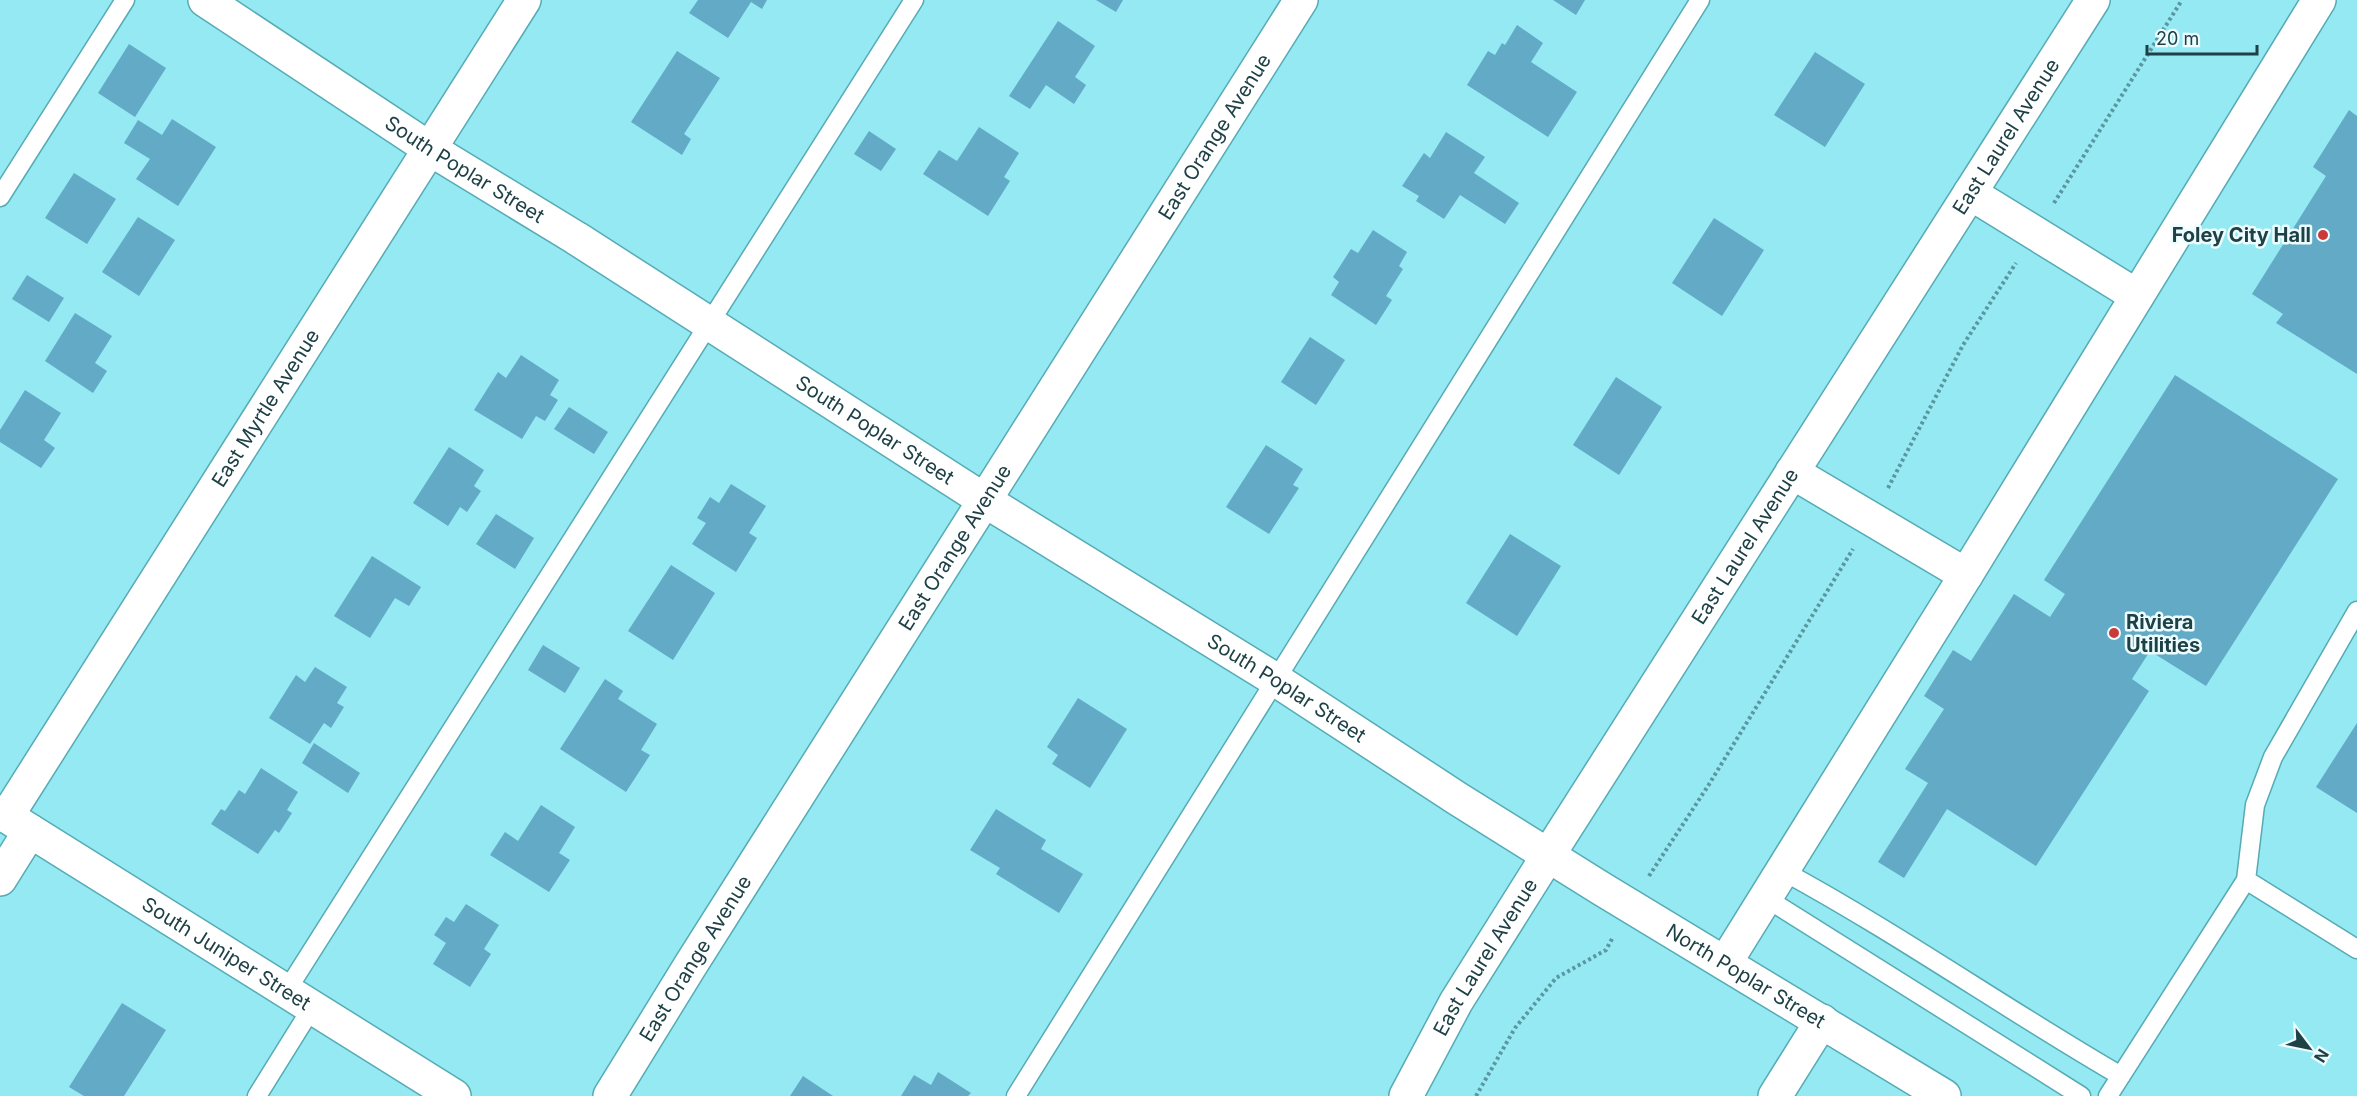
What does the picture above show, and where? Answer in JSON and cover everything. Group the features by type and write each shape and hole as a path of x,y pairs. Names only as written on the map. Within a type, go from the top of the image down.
{"street":[{"name":"South Poplar Street","path":"205,0 430,149 984,500 1276,680 1458,799 1548,854"},
{"name":"East Myrtle Avenue","path":"0,879 13,820 524,0"},
{"name":"East Orange Avenue","path":"610,1096 1301,0"},
{"name":"East Laurel Avenue","path":"1406,1096 1456,1002 1548,854 2093,0"},
{"path":"1725,963 1784,871 2319,0"},
{"path":"1970,194 2137,296"},
{"path":"1792,471 1966,575"},
{"name":"South Juniper Street","path":"13,820 454,1096"},
{"name":"North Poplar Street","path":"1548,854 1944,1096"},
{"path":"1775,1096 1822,1021"}],"lane":[{"path":"0,197 125,0"},
{"path":"257,1096 300,998 709,324 914,0"},
{"path":"1016,1096 1700,0"},
{"path":"2109,1096 2246,880 2255,805 2263,781 2273,757 2357,611"},
{"path":"1784,871 1831,897 2064,1043 2121,1076"},
{"path":"2246,880 2357,949"},
{"path":"1766,898 2081,1096"}],"path":[{"path":"1476,1096 1515,1028 1556,978 1606,950 1629,905 1708,786 1872,519 1963,345 2182,0"}],"building":[{"path":"698,0 767,0 762,9 751,2 728,38 689,13"},
{"path":"1096,0 1123,0 1116,12"},
{"path":"1553,0 1585,0 1576,15"},
{"path":"1058,21 1095,46 1075,77 1086,85 1074,104 1046,85 1030,109 1009,96"},
{"path":"1517,25 1543,43 1531,62 1577,92 1548,137 1467,85 1488,51 1495,55 1502,43 1505,45"},
{"path":"129,44 166,68 135,117 98,93"},
{"path":"677,51 720,78 684,134 691,139 682,155 631,122"},
{"path":"1815,52 1865,84 1825,147 1774,115"},
{"name":"Foley City Hall","path":"2349,110 2357,116 2357,374 2276,323 2283,314 2252,294 2326,176 2313,167"},
{"path":"172,119 216,147 178,206 136,179 150,159 124,143 138,120 162,135"},
{"path":"979,127 1019,153 1004,177 1010,181 988,216 923,174 939,150 957,161"},
{"path":"869,131 896,149 881,171 854,154"},
{"path":"1446,132 1485,157 1474,173 1519,203 1505,224 1460,195 1444,219 1416,201 1419,196 1402,186 1424,153 1430,158"},
{"path":"74,173 116,199 87,244 45,218"},
{"path":"138,217 175,240 139,296 102,272"},
{"path":"1714,218 1764,250 1722,316 1672,283"},
{"path":"1373,230 1407,252 1399,266 1403,269 1386,296 1392,300 1376,325 1331,295 1339,282 1333,277 1351,249 1358,253"},
{"path":"27,275 64,298 49,322 12,299"},
{"path":"75,313 112,336 95,363 107,371 93,393 45,361"},
{"path":"1310,337 1345,360 1316,405 1281,382"},
{"path":"521,355 559,380 550,395 558,400 545,421 536,416 522,439 474,410 498,372 506,378"},
{"name":"Riviera Utilities","path":"2175,375 2338,479 2206,686 2150,651 2132,679 2149,691 2036,866 1947,809 1904,878 1878,862 1928,783 1905,769 1944,709 1924,696 1953,650 1971,661 2014,594 2050,617 2065,594 2044,580"},
{"path":"1616,377 1662,407 1619,475 1573,445"},
{"path":"25,390 61,413 44,440 55,448 41,468 0,442 0,430"},
{"path":"569,407 608,432 594,454 554,429"},
{"path":"1266,445 1303,469 1293,485 1299,488 1269,534 1226,507"},
{"path":"449,447 484,470 474,486 481,491 467,512 460,507 448,526 413,503"},
{"path":"731,484 766,506 749,533 757,538 736,572 692,544 706,523 697,518 710,497 719,503"},
{"path":"496,514 534,538 515,569 476,544"},
{"path":"1510,534 1561,566 1517,636 1466,603"},
{"path":"372,556 421,587 409,606 395,598 370,638 334,616"},
{"path":"671,565 715,593 673,660 628,631"},
{"path":"543,645 580,668 565,693 528,670"},
{"path":"315,667 347,687 337,703 344,707 331,728 324,723 310,744 269,718 296,675 305,682"},
{"path":"605,679 623,691 618,699 657,724 641,750 650,755 626,792 560,749"},
{"path":"1078,698 1127,729 1090,788 1052,764 1058,755 1047,747"},
{"path":"2357,723 2357,813 2316,787"},
{"path":"314,743 360,773 348,793 302,763"},
{"path":"261,768 298,792 287,810 292,813 279,833 275,830 258,854 211,824 221,809 225,811 239,790 245,794"},
{"path":"541,805 575,827 559,853 570,860 549,892 490,855 505,832 518,841"},
{"path":"996,809 1046,840 1041,849 1083,874 1059,913 996,874 1000,868 970,850"},
{"path":"466,904 499,925 484,949 491,954 470,987 433,964 446,943 434,935 446,917 454,922"},
{"path":"122,1003 166,1030 124,1096 84,1096 69,1087"},
{"path":"938,1072 971,1093 968,1096 901,1096 914,1075 931,1085"},
{"path":"803,1076 833,1096 790,1096"}],"place":[{"name":"Foley City Hall","path":"2323,235"},
{"name":"Riviera Utilities","path":"2114,633"}]}
